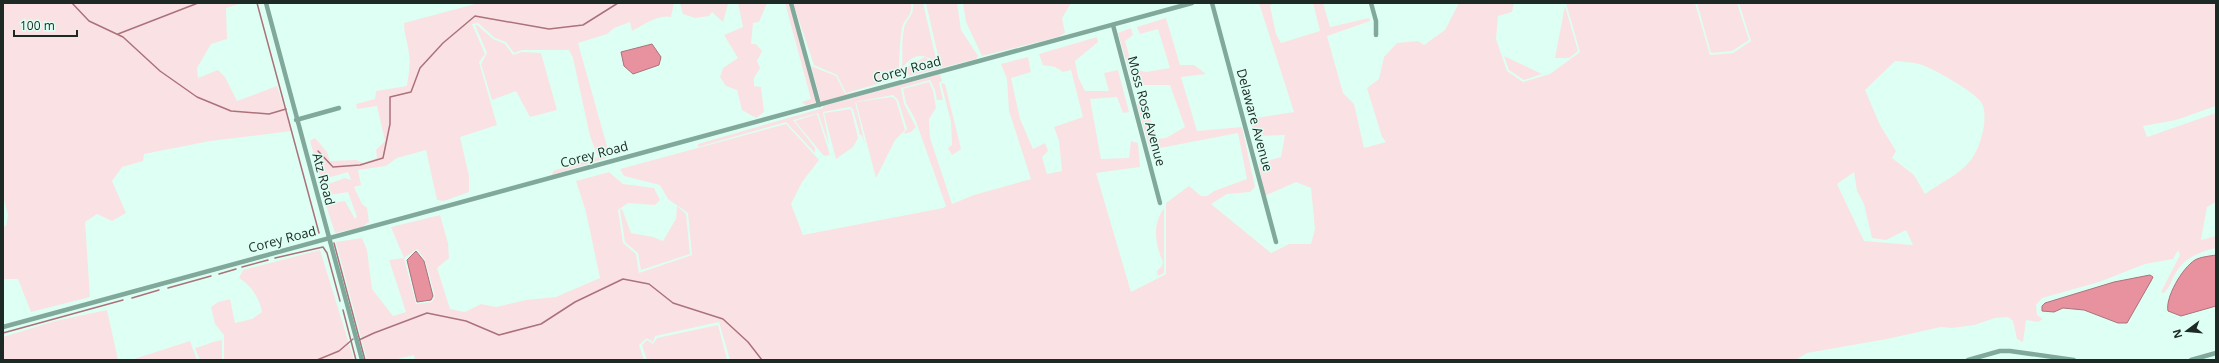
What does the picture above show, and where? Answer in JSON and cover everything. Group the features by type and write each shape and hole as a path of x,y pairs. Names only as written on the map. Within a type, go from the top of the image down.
{"street":[{"name":"Atz Road","path":"266,3 296,120 362,360"},
{"path":"791,3 819,104"},
{"name":"Corey Road","path":"3,327 1192,3"},
{"name":"Delaware Avenue","path":"1212,3 1276,242"},
{"path":"1371,3 1376,21 1376,36"},
{"name":"Moss Rose Avenue","path":"1112,25 1160,203"},
{"path":"296,120 339,108"},
{"path":"1968,360 2000,351 2010,350 2074,360"},
{"path":"2191,360 2216,353"}],"shaded area":[{"path":"3,3 242,3 226,8 227,39 211,44 197,68 198,78 218,70 225,77 237,101 277,86 292,131 210,141 144,154 143,161 122,167 112,181 126,213 112,221 97,214 85,222 90,297 31,312 18,279 3,279 3,227 6,226 8,215 3,196"},
{"path":"479,3 674,3 671,17 661,17 632,31 630,22 614,28 607,34 578,43 610,157 552,175 553,171 598,157 590,136 573,58 569,50 522,50 514,53 506,42 495,38 478,23 472,24 485,54 479,62 497,125 460,137 469,176 469,192 444,201 437,200 426,150 397,158 386,166 358,170 361,185 354,187 362,204 367,208 369,222 362,227 335,233 323,196 328,197 332,203 345,201 355,219 357,217 348,192 330,195 327,189 328,184 345,178 351,180 348,172 321,180 310,141 315,138 327,152 330,161 356,160 363,163 377,158 376,150 385,141 377,106 357,109 356,104 375,99 376,91 407,86 410,58 404,23"},
{"path":"680,3 732,3 728,4 723,22 712,12 709,16 695,18 683,14"},
{"path":"738,3 767,3 759,22 753,23 751,44 756,44 762,51 757,61 760,68 754,78 754,86 761,87 764,112 756,118 742,110 737,90 726,86 720,77 723,68 738,58 724,35 743,27"},
{"path":"785,3 790,3 817,102 805,105 802,102 811,99"},
{"path":"793,3 911,3 909,15 902,28 898,78 846,93 837,75 814,65"},
{"path":"913,3 923,3 936,59 934,61 920,56 916,57 902,68 903,34 906,22 912,12"},
{"path":"926,3 957,3 961,30 978,56 976,59 909,76 905,68 925,57 934,64 939,60"},
{"path":"963,3 1071,3 1062,18 1065,33 1058,37 982,56 966,22"},
{"path":"1259,3 1273,3 1270,6 1276,34 1281,43 1320,31 1313,3 1323,3 1330,27 1369,18 1370,21 1327,36 1343,93 1354,104 1364,148 1386,142 1382,137 1367,88 1379,79 1384,57 1397,43 1418,41 1424,45 1445,30 1459,3 1514,3 1512,12 1498,16 1496,39 1507,71 1523,82 1550,74 1580,52 1566,3 1695,3 1710,55 1733,53 1751,41 1739,3 2216,3 2216,106 2176,120 2143,126 2147,137 2216,113 2216,202 2207,207 2201,240 2216,236 2216,248 2192,256 2187,260 2179,268 2164,293 2161,292 2180,255 2178,250 2173,259 2145,264 2099,282 2042,298 2036,305 2037,315 2043,319 2038,322 2026,320 2023,342 2017,339 2013,321 2008,317 1995,318 1974,325 1952,328 1941,327 1887,339 1807,353 1796,360 730,360 719,322 655,336 653,342 647,338 639,345 644,360 415,360 414,355 393,360 367,360 336,242 362,238 367,250 372,289 393,316 406,312 389,260 404,258 391,227 440,215 448,243 449,258 437,268 450,309 465,312 481,304 496,307 526,300 556,297 600,278 586,212 576,181 609,172 623,184 654,188 660,200 655,205 628,203 618,210 623,243 636,254 639,273 692,255 688,213 668,199 660,185 624,176 620,169 786,124 819,160 802,182 791,204 803,235 943,208 946,206 915,119 906,103 903,89 929,82 933,91 936,108 929,119 930,138 952,204 974,195 1031,179 1009,111 1007,79 1001,64 1028,57 1031,72 1011,78 1020,119 1033,149 1045,143 1048,151 1042,157 1047,174 1062,171 1059,141 1054,127 1083,117 1071,70 1063,72 1055,67 1043,65 1039,54 1097,37 1098,42 1075,61 1078,77 1085,91 1109,91 1104,73 1118,70 1129,112 1123,113 1117,97 1090,99 1101,159 1129,158 1131,141 1138,143 1140,167 1096,173 1131,292 1166,274 1166,203 1189,186 1201,196 1207,196 1214,191 1247,179 1238,133 1150,150 1137,104 1144,102 1158,139 1166,138 1185,127 1170,85 1133,85 1118,33 1131,28 1133,35 1125,41 1133,69 1146,72 1170,68 1158,29 1140,34 1137,27 1166,18 1180,65 1194,65 1206,74 1181,77 1197,131 1242,127 1255,187 1250,192 1227,194 1211,204 1271,253 1289,244 1311,244 1315,229 1311,188 1296,182 1264,196 1259,163 1281,157 1285,135 1254,136 1250,119 1294,112","holes":["1895,61 1919,64 1943,75 1977,97 1984,108 1983,132 1978,148 1971,160 1955,174 1925,194 1914,175 1892,158 1896,151 1880,125 1865,90","1854,172 1857,191 1864,204 1872,238 1886,240 1906,230 1913,245 1864,241 1837,184","417,249 425,260 435,296 432,302 416,304 404,258"]},
{"path":"1697,3 1737,3 1749,40 1732,51 1711,53"},
{"path":"1565,6 1578,51 1569,58 1555,58"},
{"path":"475,25 477,25 493,39 505,44 513,55 522,52 541,53 557,110 530,117 516,91 492,100 481,64 487,53"},
{"path":"652,44 661,57 659,65 633,74 624,66 621,52"},
{"path":"1504,56 1542,74 1524,80 1509,70"},
{"path":"811,66 836,76 845,94 863,90 821,102"},
{"path":"940,74 942,81 939,83 943,100 937,100 935,90 930,80 901,88 904,104 916,127 911,132 903,134 907,129 898,100 893,95 855,102 866,148 862,135 860,135 853,109 850,107 823,112 829,145 818,113 793,120 815,148 815,153 786,122 698,147 698,144 823,108 823,106"},
{"path":"941,83 945,84 961,149 952,155 948,148 952,145 951,122"},
{"path":"892,97 896,100 905,130 895,140 876,178 856,102"},
{"path":"851,109 858,138 853,147 836,159 824,113"},
{"path":"817,114 830,155 824,156 795,121"},
{"path":"677,206 686,214 690,254 641,270 638,253 625,242 620,210 622,209 631,233 653,237 663,241 676,219"},
{"path":"1164,208 1164,273 1158,276 1157,271 1162,266 1163,262 1158,248 1156,228 1160,214"},
{"path":"320,250 354,360 224,360 224,335 215,324 211,307 218,302 230,299 235,323 252,319 262,312 254,293 244,281 239,278 243,270"},
{"path":"416,251 424,261 433,296 431,300 417,302 407,260"},
{"path":"2216,255 2216,306 2181,316 2168,311 2169,299 2172,291 2180,276 2190,264 2197,259"},
{"path":"2150,275 2153,277 2127,323 2118,323 2084,310 2063,308 2054,312 2042,311 2042,306 2045,303 2114,282"},
{"path":"107,310 118,360 3,360 3,337 55,321"},
{"path":"718,325 727,360 647,360 642,345 647,340 653,344 657,338"},
{"path":"222,340 222,360 200,360 195,348"},
{"path":"190,341 197,360 131,360"}],"waterway":[{"path":"72,3 89,21 123,37 160,71 197,97 231,111 269,114 286,109"},
{"path":"118,34 198,3"},
{"path":"257,3 319,233"},
{"path":"318,151 333,167 360,165 383,158 390,124 390,97 411,92 420,68 443,43 475,16 549,29 583,25 618,3"},
{"path":"334,243 365,360"},
{"path":"275,258 323,247 327,253 340,301"},
{"path":"242,267 268,260"},
{"path":"219,274 236,269"},
{"path":"168,288 211,276"},
{"path":"359,340 427,313 466,321 499,335 541,324 575,302 623,279 649,284 673,303 723,319 748,342 762,360"},
{"path":"132,298 159,290"},
{"path":"3,333 123,300"},
{"path":"343,310 356,360"},
{"path":"317,360 339,351 353,339"}]}
